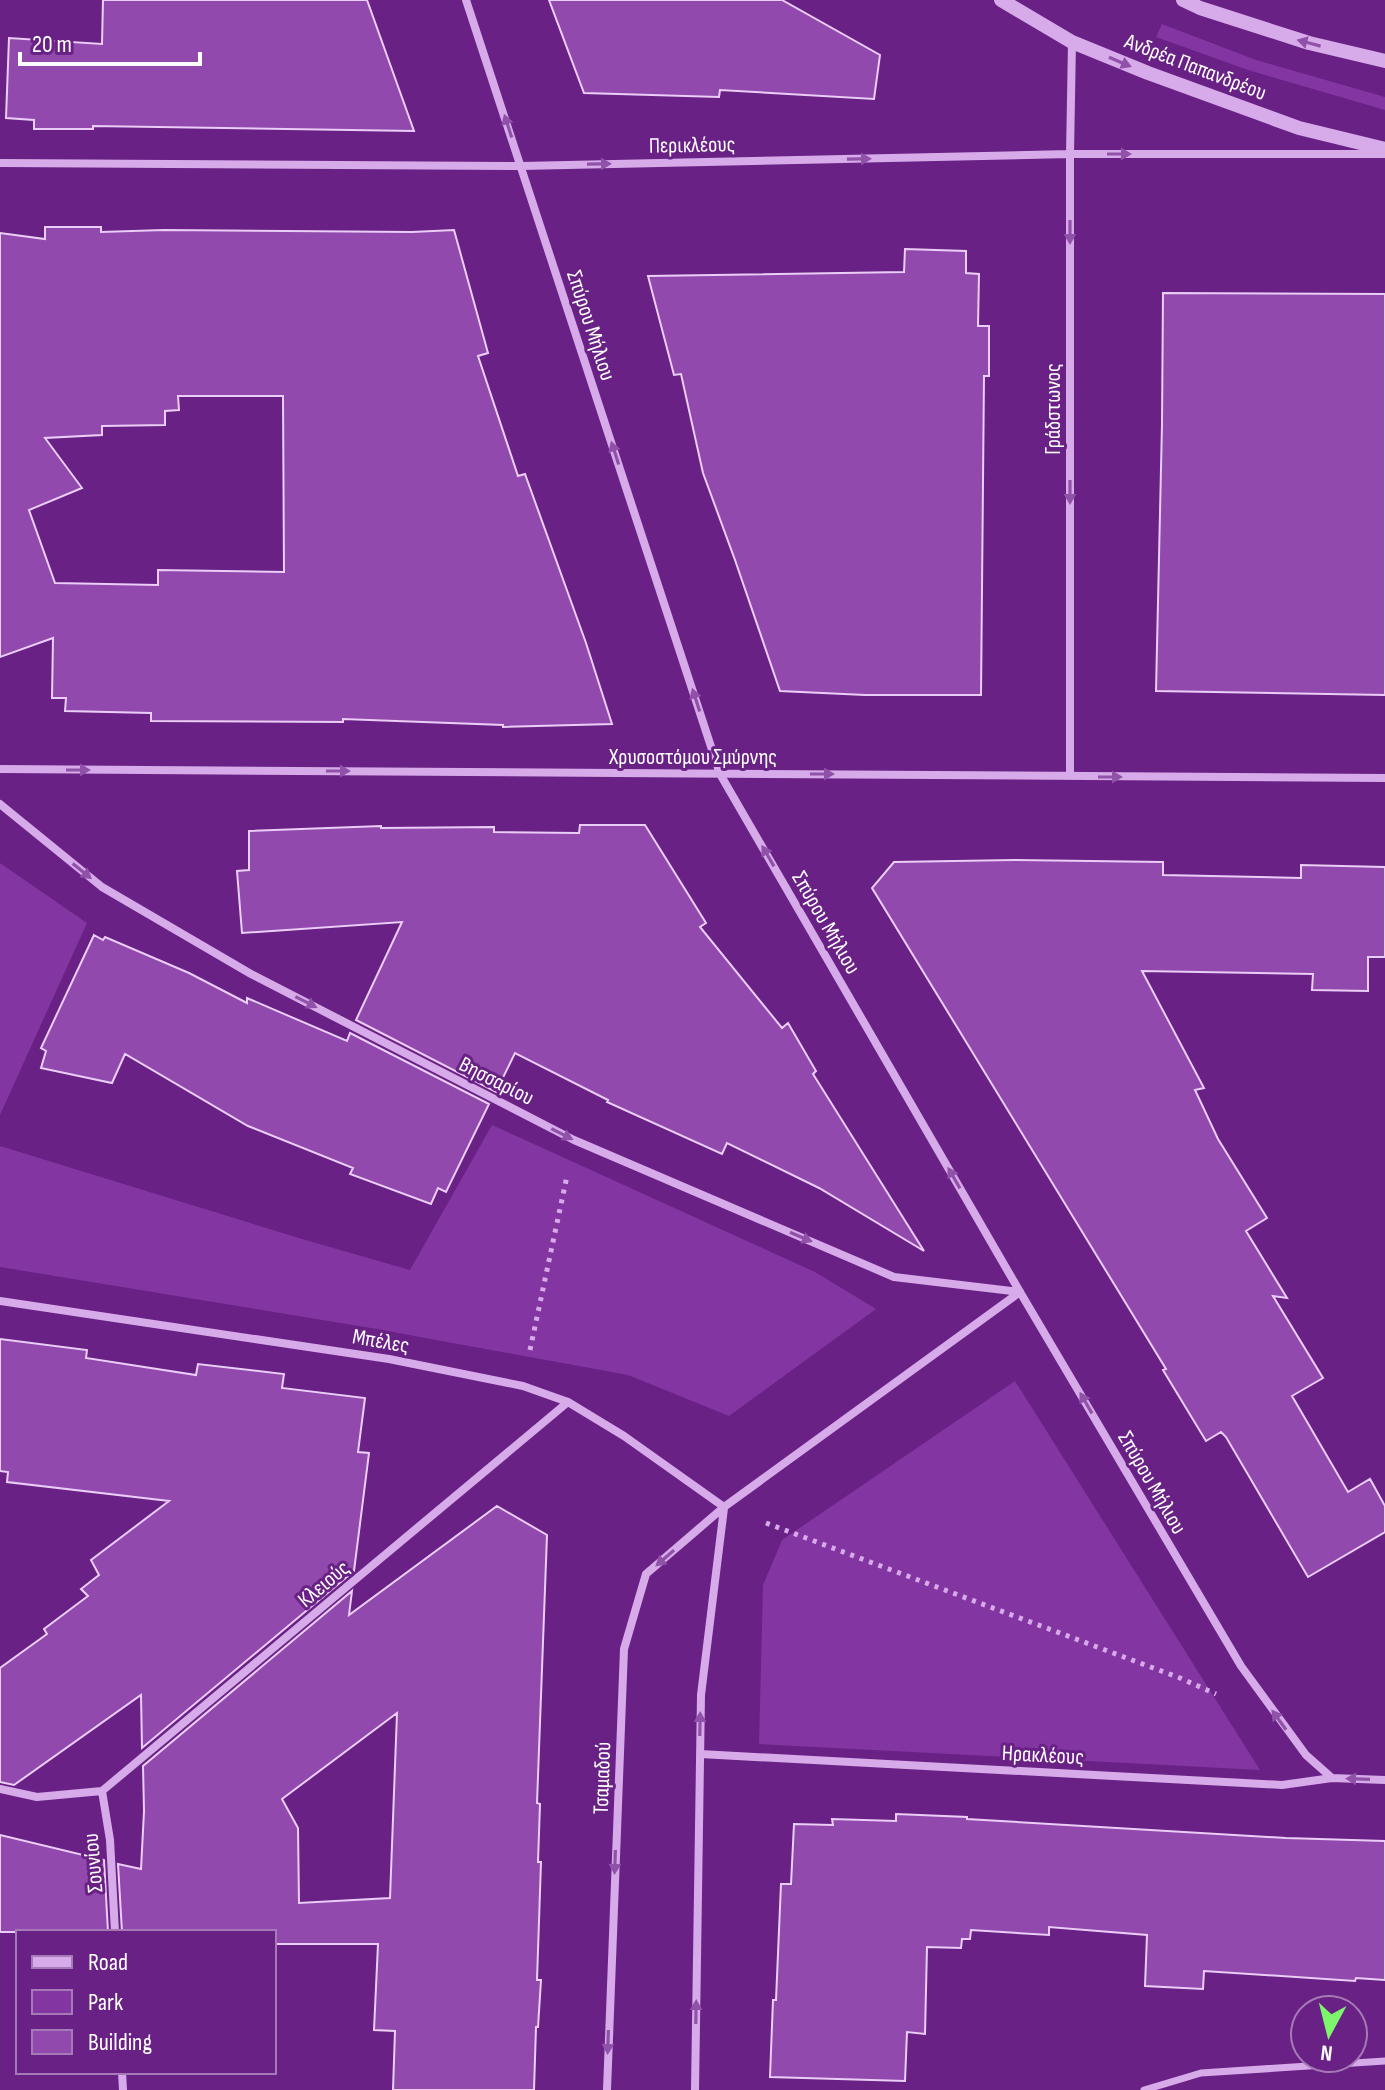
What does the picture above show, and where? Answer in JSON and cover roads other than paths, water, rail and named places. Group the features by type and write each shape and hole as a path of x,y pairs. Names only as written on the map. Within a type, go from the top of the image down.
{"street":[{"name":"Σπύρου Μήλιου","path":"466,0 720,774 1241,1666 1306,1755 1332,1778"},
{"name":"Ανδρέα Παπανδρέου","path":"1001,0 1072,42 1148,73 1299,128 1385,152"},
{"path":"1183,0 1309,43 1385,61"},
{"name":"Γράδστωνος","path":"1070,776 1072,42"},
{"name":"Περικλέους","path":"0,163 521,166 1070,154 1385,152"},
{"name":"Χρυσοστόμου Σμύρνης","path":"0,769 1385,778"},
{"name":"Βησσαρίου","path":"0,804 102,887 251,974 574,1140 894,1277 1020,1292"},
{"name":"Τσαμαδού","path":"607,2090 624,1649 646,1574 724,1507 1020,1292"},
{"name":"Μπέλες","path":"0,1301 389,1359 523,1386 568,1402 624,1436 724,1507"},
{"name":"Κλειούς","path":"102,1791 568,1402"},
{"path":"695,2090 701,1695 724,1507"},
{"name":"Ηρακλέους","path":"700,1754 1282,1785 1332,1778 1385,1780"},
{"path":"0,1789 37,1797 102,1791"},
{"name":"Σουνίου","path":"102,1791 110,1840 115,1930"},
{"path":"1144,2090 1201,2073 1385,2061"}]}
